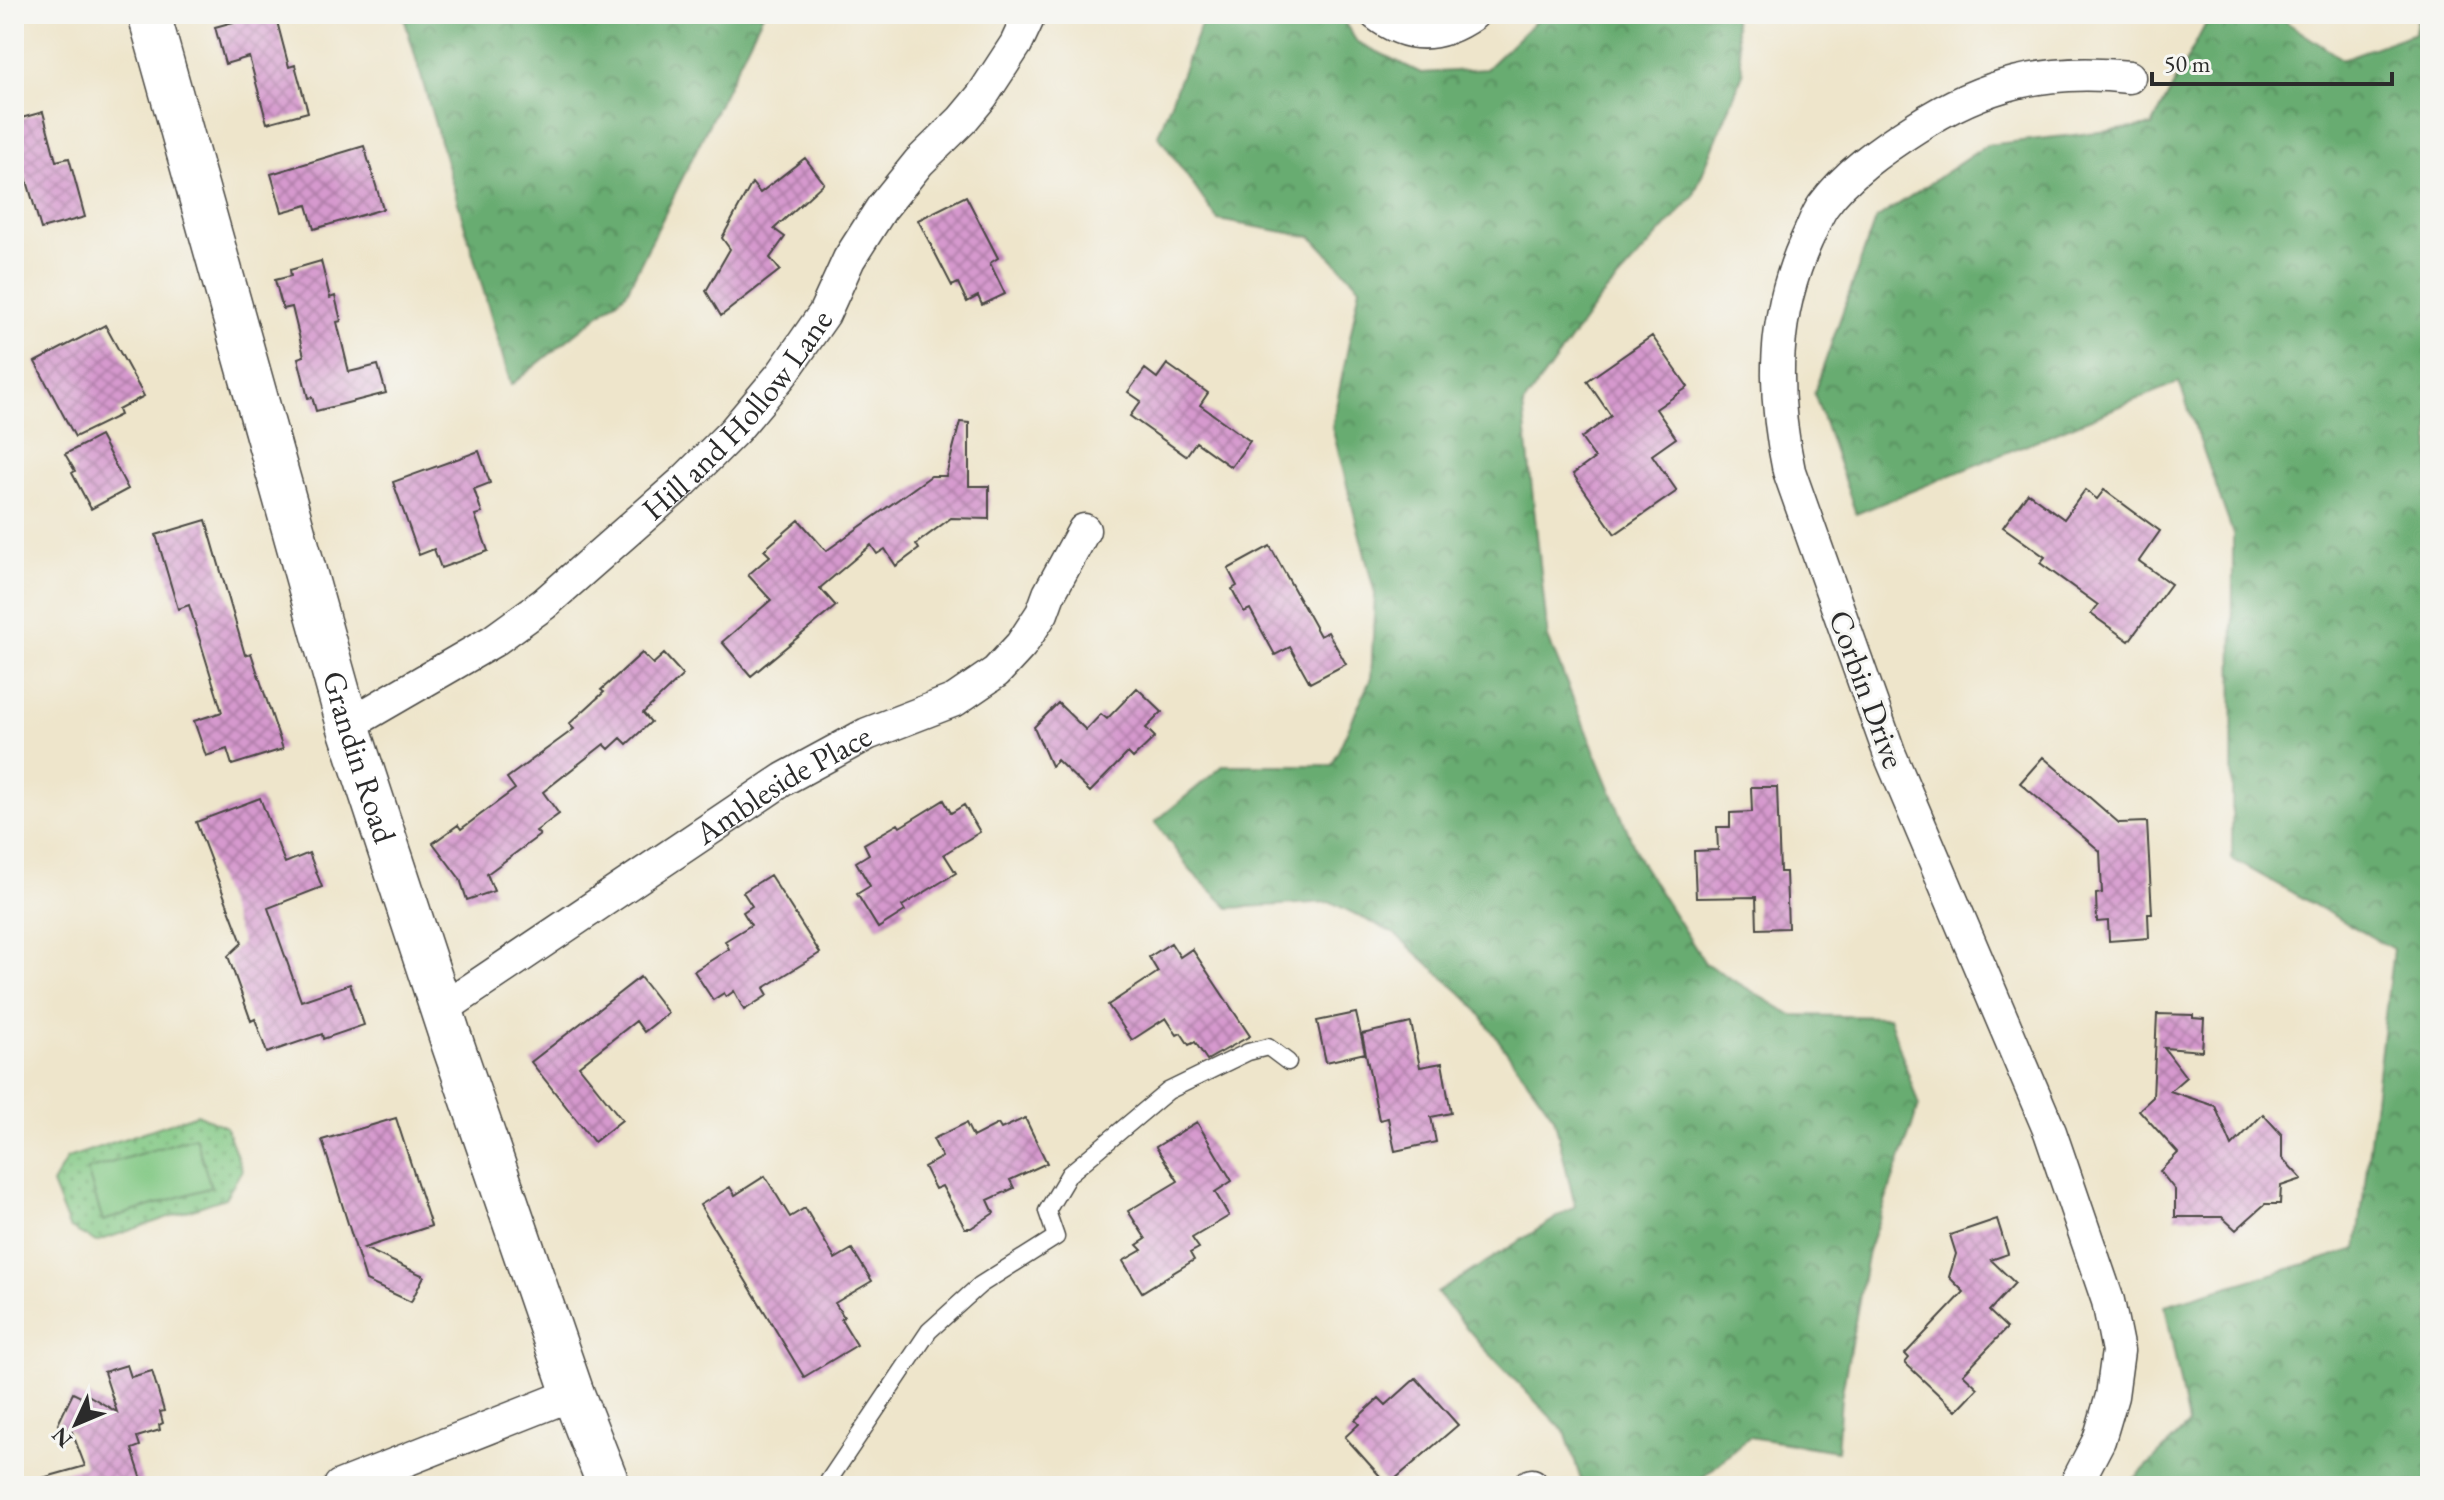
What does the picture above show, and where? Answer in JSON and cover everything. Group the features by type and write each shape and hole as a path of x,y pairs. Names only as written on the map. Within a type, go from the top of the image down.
{"street":[{"name":"Grandin Road","path":"149,14 348,725 441,1010 573,1394 609,1486"},
{"name":"Hill and Hollow Lane","path":"348,725 493,641 544,604 683,482 735,430 782,374 824,314 849,259 881,209 919,162 982,96 1016,44 1030,14"},
{"path":"1376,14 1402,31 1416,33 1438,31 1473,14"},
{"name":"Corbin Drive","path":"2075,1486 2099,1440 2112,1396 2118,1351 2108,1301 2050,1132 1886,744 1789,471 1780,427 1776,382 1781,322 1796,263 1821,208 1886,147 1936,114 1975,95 2017,80 2089,73 2129,77"},
{"name":"Ambleside Place","path":"441,1010 784,779 867,734 955,700 996,672 1021,645 1042,613 1084,530"},
{"path":"340,1486 573,1394"}],"lane":[{"path":"825,1486 929,1331 980,1285 1056,1237 1047,1211 1069,1174 1168,1091 1248,1052 1268,1047 1288,1062"}],"green space":[{"path":"403,14 763,14 626,293 511,385"},
{"path":"1205,14 1339,14 1357,42 1421,73 1486,69 1543,14 1733,14 1743,74 1693,197 1600,299 1523,405 1548,638 1640,861 1705,963 1792,1015 1889,1017 1919,1106 1868,1251 1841,1398 1837,1451 1749,1437 1693,1486 1583,1486 1565,1432 1483,1347 1437,1293 1575,1206 1554,1117 1471,1002 1395,934 1331,902 1229,908 1191,871 1155,822 1224,765 1332,765 1371,678 1375,594 1332,427 1360,287 1312,237 1218,220 1158,135"},
{"path":"2211,14 2274,14 2342,59 2415,33 2418,14 2430,14 2430,1486 2127,1486 2188,1425 2165,1305 2357,1249 2393,949 2232,859 2233,534 2179,382 1856,514 1814,393 1875,220 1987,145 2152,126"},
{"path":"197,1114 226,1127 242,1170 225,1198 96,1242 69,1227 52,1184 67,1158"},
{"path":"195,1137 211,1187 103,1221 87,1170"}],"building":[{"path":"262,14 275,14 289,67 295,65 308,112 267,123 249,57 225,64 215,27"},
{"path":"43,112 56,161 69,158 85,217 41,229 14,136 14,120"},
{"path":"364,146 383,209 314,229 307,205 282,212 271,174"},
{"path":"805,158 824,183 774,229 785,237 770,258 780,270 721,316 706,291 730,249 722,238 752,183 760,193"},
{"path":"966,196 998,258 990,263 1005,294 982,305 978,296 967,302 958,283 952,286 918,220"},
{"path":"321,261 330,298 335,296 341,321 337,322 349,372 378,365 386,393 316,411 312,397 308,398 298,358 304,356 292,307 283,309 275,280 291,276 290,270"},
{"path":"105,325 144,396 118,410 120,415 75,437 35,362"},
{"path":"1652,336 1688,387 1656,409 1676,438 1652,455 1677,491 1615,534 1573,474 1595,458 1581,438 1611,416 1587,381"},
{"path":"1167,364 1208,393 1200,405 1250,441 1231,467 1196,442 1186,456 1130,416 1141,401 1128,392 1145,369 1157,378"},
{"path":"960,422 969,423 969,486 989,486 989,519 951,518 916,544 919,549 896,566 885,549 877,554 871,545 820,588 836,606 751,676 722,642 771,600 748,575 770,556 764,550 799,520 826,551 931,476 946,476"},
{"path":"100,436 128,489 91,509 65,454"},
{"path":"479,451 490,483 474,489 482,513 475,515 488,551 441,568 434,549 419,555 393,482"},
{"path":"2085,490 2097,499 2104,490 2160,531 2139,561 2171,584 2129,641 2091,614 2098,605 2040,563 2045,557 2003,527 2028,493 2064,519"},
{"path":"206,520 245,655 251,653 283,749 232,765 227,749 206,756 194,721 222,712 189,605 178,609 156,535"},
{"path":"1270,546 1320,636 1328,632 1346,664 1310,683 1290,647 1275,655 1250,609 1244,612 1232,589 1237,586 1228,569"},
{"path":"642,653 653,664 664,654 683,675 643,713 651,722 627,744 621,738 609,749 604,744 543,792 559,814 536,831 540,835 487,874 494,891 467,900 460,879 433,843 458,825 461,829 515,789 507,778 574,729 569,724"},
{"path":"1137,688 1162,712 1146,728 1155,737 1133,758 1128,753 1090,792 1057,760 1051,766 1034,727 1058,703 1086,730 1101,714 1107,719"},
{"path":"2043,757 2119,823 2147,822 2152,914 2148,914 2149,938 2109,941 2108,921 2097,922 2096,894 2102,893 2100,851 2020,783"},
{"path":"1751,787 1777,787 1780,872 1786,872 1788,928 1757,929 1756,897 1696,898 1694,851 1718,850 1717,827 1730,827 1730,813 1752,812"},
{"path":"260,798 285,863 309,853 322,887 268,908 301,1001 350,984 364,1025 323,1039 322,1034 267,1053 255,1019 251,1021 228,956 242,943 196,822"},
{"path":"944,800 951,813 964,805 980,832 944,854 956,873 902,906 905,911 878,928 857,894 870,886 856,862 869,854 864,844 898,824 900,827"},
{"path":"770,875 820,953 764,988 768,995 744,1010 734,991 713,1000 694,971 729,949 725,941 751,925 743,912 752,906 743,892"},
{"path":"1171,943 1180,957 1192,949 1250,1036 1207,1060 1195,1042 1189,1045 1181,1033 1177,1035 1166,1018 1132,1040 1108,1005 1158,972 1149,957"},
{"path":"640,977 668,1013 644,1032 636,1021 579,1066 622,1120 594,1142 531,1062"},
{"path":"1356,1013 1365,1053 1326,1062 1317,1021"},
{"path":"2157,1014 2193,1015 2193,1018 2204,1019 2202,1051 2164,1048 2186,1077 2170,1091 2215,1106 2232,1146 2263,1114 2282,1135 2282,1158 2302,1179 2281,1186 2280,1204 2265,1204 2236,1230 2222,1217 2175,1217 2175,1190 2160,1171 2178,1153 2139,1110 2153,1097"},
{"path":"1411,1023 1420,1067 1442,1063 1451,1113 1431,1117 1436,1142 1395,1151 1388,1118 1379,1120 1362,1034"},
{"path":"396,1118 431,1226 364,1248 424,1276 411,1302 366,1281 322,1140"},
{"path":"1025,1118 1047,1163 1010,1180 1014,1188 988,1200 994,1213 971,1228 965,1228 942,1186 935,1189 924,1167 942,1157 933,1139 966,1123 973,1137 998,1124 1001,1129"},
{"path":"1197,1122 1232,1181 1215,1192 1229,1216 1192,1238 1199,1248 1190,1253 1194,1260 1142,1292 1123,1261 1142,1250 1137,1245 1146,1239 1128,1211 1178,1181 1156,1147"},
{"path":"765,1176 790,1217 805,1208 835,1259 852,1249 872,1281 835,1303 857,1345 804,1377 700,1205 730,1187 735,1195"},
{"path":"1997,1219 2008,1254 1991,1260 2015,1283 1989,1311 2007,1328 1963,1374 1978,1388 1956,1411 1905,1363 1909,1358 1905,1354 1964,1292 1949,1277 1956,1254 1950,1235"},
{"path":"127,1365 131,1377 152,1371 164,1411 160,1412 163,1423 159,1425 160,1430 137,1437 140,1446 132,1449 144,1486 40,1486 39,1479 85,1466 72,1432 58,1424 73,1393 87,1400 88,1395 117,1412 104,1372"},
{"path":"1416,1378 1458,1425 1388,1485 1345,1437 1359,1424 1355,1420 1379,1398 1386,1405"}]}
